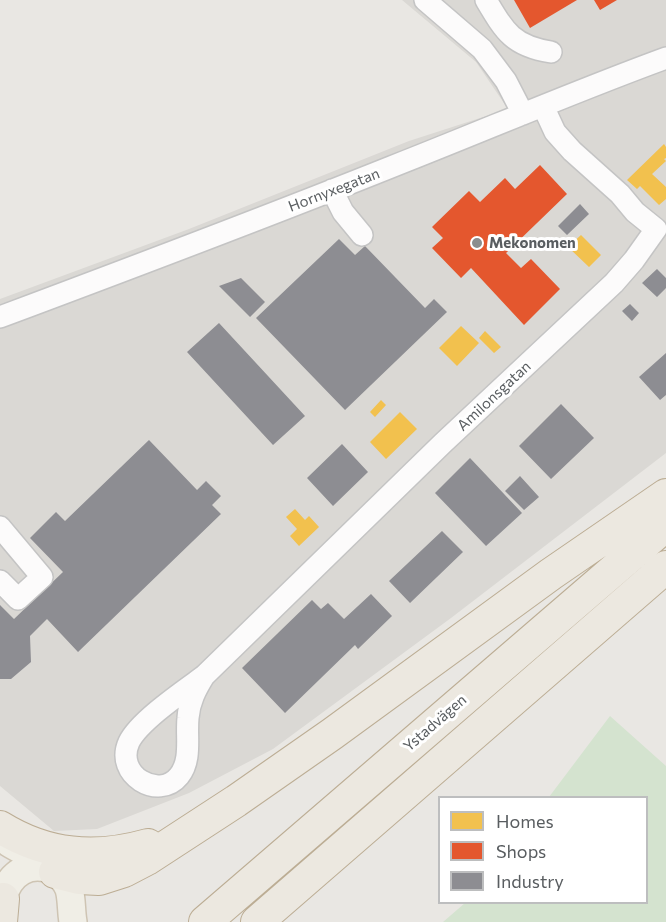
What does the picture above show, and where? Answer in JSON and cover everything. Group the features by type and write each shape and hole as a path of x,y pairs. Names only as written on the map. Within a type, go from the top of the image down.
{"highway":[{"path":"54,871 88,879 106,877 134,866 236,801 551,574 666,495"},
{"name":"Ystadvägen","path":"205,922 666,525"},
{"path":"257,922 666,567"},
{"path":"0,827 32,844 77,854 114,853 180,836"}],"main road":[{"path":"0,838 54,871 68,888 73,922"},
{"path":"4,903 9,882 20,872 39,866 54,871"}],"street":[{"path":"425,0 482,49 506,81 523,114"},
{"path":"486,0 501,25 514,39 530,48 551,52"},
{"name":"Hornyxegatan","path":"0,317 332,190 666,58"},
{"name":"Amilonsgatan","path":"204,676 190,703 186,760 180,775 174,781 159,785 136,778 126,761 127,748 133,735 170,700 204,676 443,443 614,283 661,233 635,212 620,194 572,152 555,132 543,106"},
{"path":"332,190 343,212 362,235"},
{"path":"0,527 42,577 18,599 0,581"}],"shaded area":[{"path":"402,0 666,0 666,453 451,618 273,749 189,793 97,829 54,831 0,786 0,299 189,229 409,141 508,109 476,62"}],"green space":[{"path":"610,716 666,766 666,922 443,922 464,904 648,904 648,796 550,796"}],"building: Homes":[{"path":"664,144 666,161 652,174 666,187 666,199 659,205 640,186 637,189 627,180"},
{"path":"581,235 601,255 589,267 568,247"},
{"path":"461,326 479,343 457,366 439,348"},
{"path":"485,331 501,347 494,353 479,338"},
{"path":"381,400 386,405 375,417 370,412"},
{"path":"400,412 417,429 386,459 370,442"},
{"path":"295,509 305,520 309,516 319,527 299,546 290,536 297,529 286,517"}],"building: Shops":[{"path":"514,0 577,0 530,28"},
{"path":"594,0 617,0 600,10"},
{"name":"Mekonomen","path":"540,165 567,194 506,253 521,268 531,259 560,289 524,325 471,268 461,278 432,248 443,238 432,227 469,191 480,202 505,178 515,189"}],"building: Industry":[{"path":"580,204 589,214 567,235 558,226"},
{"path":"339,239 355,255 365,246 425,308 434,299 447,312 345,410 256,318"},
{"path":"657,269 666,278 666,288 657,297 642,283"},
{"path":"241,278 265,302 250,317 219,286"},
{"path":"630,304 639,313 632,321 622,311"},
{"path":"219,323 305,416 273,445 187,352"},
{"path":"666,353 666,395 660,400 639,377"},
{"path":"561,404 594,438 551,479 519,446"},
{"path":"149,440 197,490 206,481 221,496 212,505 221,514 78,652 47,619 30,636 31,662 11,679 0,679 0,605 14,619 63,572 30,538 56,512 65,521"},
{"path":"342,444 368,472 333,506 307,478"},
{"path":"470,458 522,513 486,546 435,493"},
{"path":"520,476 539,497 524,510 505,491"},
{"path":"442,531 463,552 410,603 389,581"},
{"path":"371,594 392,616 358,649 355,645 285,713 242,668 312,600 321,609 328,603 344,619"}],"place":[{"name":"Mekonomen","path":"477,243"}]}
